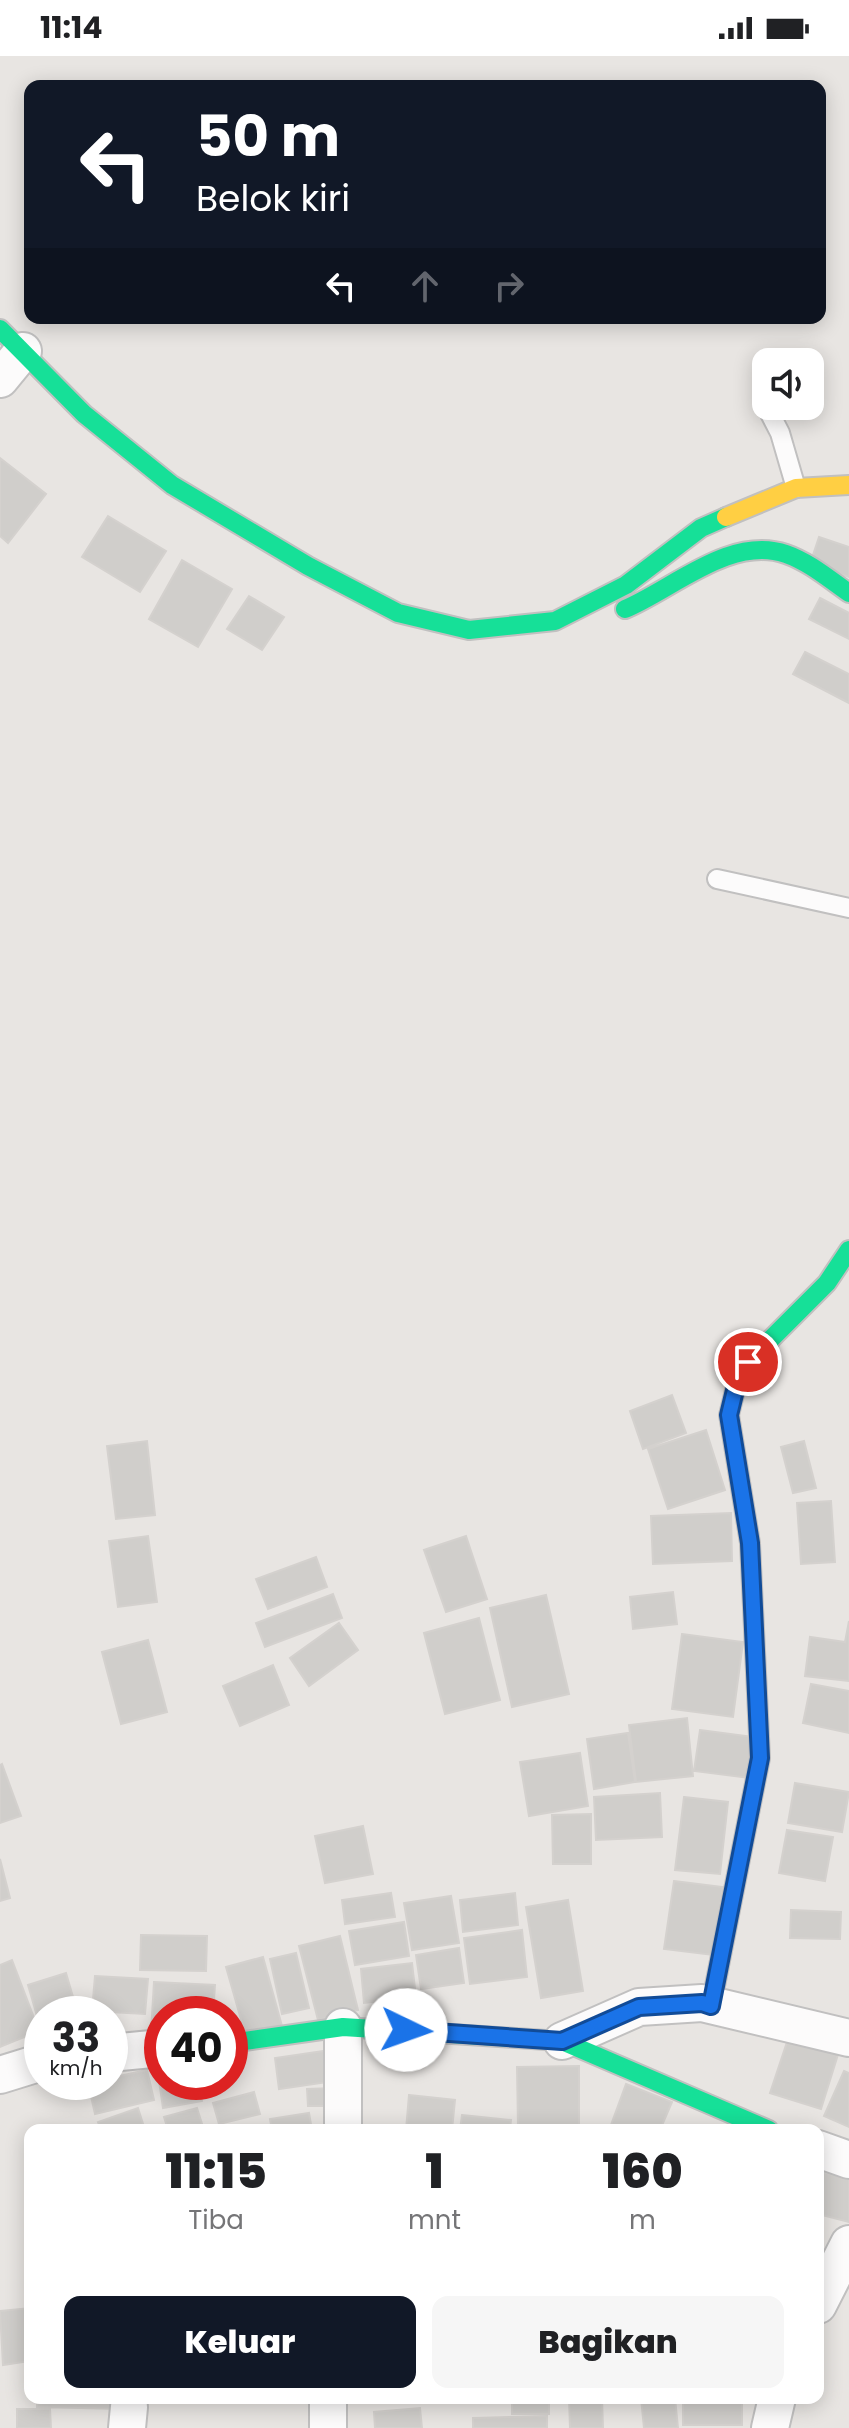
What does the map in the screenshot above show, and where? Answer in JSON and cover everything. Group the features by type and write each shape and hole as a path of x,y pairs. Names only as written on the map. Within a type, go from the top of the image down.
{"street":[{"path":"0,379 11,340 84,414 172,485 308,566 398,613 469,630 555,621 584,623 648,601 727,555 746,550 782,552 849,593"},
{"path":"555,621 626,585 701,528 796,488 849,485"},
{"path":"711,2006 760,1758 750,1543 729,1415 737,1382 748,1362 827,1283 849,1250"},
{"path":"562,2041 639,2007 702,2003 849,2038"},
{"path":"343,2027 343,2124"},
{"path":"248,2040 343,2027 562,2041 755,2124"},
{"path":"0,2075 24,2068"},
{"path":"824,2151 849,2160"},
{"path":"824,2293 849,2244"},
{"path":"328,2404 328,2428"},
{"path":"770,2428 776,2404"}],"lane":[{"path":"774,420 796,488"},
{"path":"717,879 849,908"}],"building":[{"path":"0,458 46,494 8,543 0,536"},
{"path":"108,516 166,551 140,592 82,557"},
{"path":"819,537 849,547 849,577 810,564"},
{"path":"182,560 232,589 198,647 149,619"},
{"path":"249,596 284,617 262,650 227,629"},
{"path":"820,598 849,613 849,639 809,619"},
{"path":"805,652 849,674 849,703 793,674"},
{"path":"672,1395 686,1433 643,1449 630,1411"},
{"path":"706,1430 725,1490 668,1509 648,1449"},
{"path":"147,1441 155,1515 116,1519 107,1446"},
{"path":"804,1441 816,1488 793,1493 781,1447"},
{"path":"831,1501 835,1562 801,1564 797,1503"},
{"path":"731,1513 732,1561 653,1564 651,1516"},
{"path":"148,1536 157,1602 118,1607 109,1541"},
{"path":"466,1536 487,1599 446,1612 424,1550"},
{"path":"316,1557 327,1587 268,1609 256,1579"},
{"path":"673,1592 677,1624 633,1629 630,1597"},
{"path":"333,1594 342,1618 265,1647 256,1623"},
{"path":"546,1595 569,1694 512,1707 490,1608"},
{"path":"479,1618 500,1700 445,1714 424,1633"},
{"path":"849,1621 849,1681 805,1676 810,1637 845,1642"},
{"path":"339,1623 358,1650 309,1686 290,1658"},
{"path":"682,1634 743,1642 733,1717 672,1709"},
{"path":"148,1640 167,1712 121,1724 102,1652"},
{"path":"273,1665 289,1705 240,1726 223,1686"},
{"path":"811,1684 849,1691 849,1733 803,1723"},
{"path":"687,1718 693,1776 636,1782 629,1725"},
{"path":"700,1730 754,1737 749,1778 694,1771"},
{"path":"628,1733 635,1782 594,1789 587,1739"},
{"path":"580,1753 588,1806 529,1816 520,1762"},
{"path":"0,1765 21,1816 0,1823"},
{"path":"795,1783 849,1792 842,1832 788,1823"},
{"path":"660,1793 662,1837 596,1840 594,1797"},
{"path":"684,1797 728,1802 720,1874 675,1870"},
{"path":"591,1814 591,1864 553,1864 552,1815"},
{"path":"363,1826 373,1874 325,1883 315,1836"},
{"path":"787,1830 833,1837 825,1881 779,1873"},
{"path":"0,1859 10,1898 0,1901"},
{"path":"674,1881 723,1887 713,1955 664,1949"},
{"path":"391,1893 395,1917 345,1924 342,1900"},
{"path":"515,1893 518,1925 463,1932 460,1900"},
{"path":"451,1896 459,1943 412,1950 404,1903"},
{"path":"568,1900 583,1991 541,1998 526,1907"},
{"path":"791,1910 841,1912 840,1939 790,1938"},
{"path":"404,1922 409,1956 355,1965 349,1931"},
{"path":"522,1930 527,1977 470,1984 464,1938"},
{"path":"141,1935 207,1936 206,1971 140,1970"},
{"path":"340,1936 358,2010 318,2020 299,1946"},
{"path":"459,1948 464,1983 421,1989 416,1955"},
{"path":"296,1953 309,2008 282,2014 270,1959"},
{"path":"263,1957 282,2026 248,2036 248,1996 234,1996 226,1967"},
{"path":"12,1960 26,1996 24,2037 0,2047 0,1965"},
{"path":"412,1963 416,1997 364,2003 361,1969"},
{"path":"66,1973 73,1996 31,1996 28,1985"},
{"path":"95,1976 148,1979 144,2014 128,2013 128,1996 93,1996"},
{"path":"154,1982 215,1985 214,1996 153,1996"},
{"path":"791,2030 841,2045 821,2109 770,2093"},
{"path":"324,2051 328,2082 279,2089 275,2058"},
{"path":"579,2066 579,2124 518,2124 517,2067"},
{"path":"144,2071 144,2100 154,2100 95,2114 92,2100 128,2100 128,2074"},
{"path":"844,2071 849,2073 849,2127 824,2116"},
{"path":"626,2084 672,2102 663,2124 611,2124"},
{"path":"335,2088 336,2106 308,2106 307,2089"},
{"path":"254,2092 260,2114 219,2124 213,2103 248,2100 248,2094"},
{"path":"409,2095 455,2100 453,2124 407,2124"},
{"path":"162,2100 202,2100 202,2101 163,2108"},
{"path":"138,2108 143,2124 99,2124"},
{"path":"197,2108 202,2124 166,2124 164,2117"},
{"path":"309,2113 311,2124 271,2124 270,2119"},
{"path":"462,2115 511,2120 511,2124 461,2124"},
{"path":"824,2172 849,2178 849,2222 824,2216"},
{"path":"24,2309 24,2362 3,2365 0,2311"},
{"path":"37,2404 121,2404 121,2409 37,2407"},
{"path":"512,2404 549,2404 549,2414 512,2414"},
{"path":"569,2404 602,2404 603,2428 570,2428"},
{"path":"642,2404 676,2404 678,2428 644,2428"},
{"path":"683,2404 742,2404 742,2425 683,2425"},
{"path":"420,2408 422,2428 375,2428 374,2412"},
{"path":"17,2409 50,2409 51,2428 17,2428"},
{"path":"547,2416 547,2428 473,2428 473,2418"}],"traffic: fast":[{"path":"0,329 84,414 172,485 308,566 398,613 469,630 555,621 626,585 701,528 726,517"},
{"path":"625,609 723,558 765,550 786,554 803,562 849,593"},
{"path":"711,2006 760,1758 750,1543 729,1415 737,1382 748,1362 827,1283 849,1250"},
{"path":"248,2040 343,2027 562,2041 755,2124"}],"traffic: slow":[{"path":"726,517 796,488 849,485"}],"route":[{"path":"406,2030 562,2041 639,2007 702,2003 711,2006 760,1758 750,1543 729,1415 737,1382 748,1362"}]}
